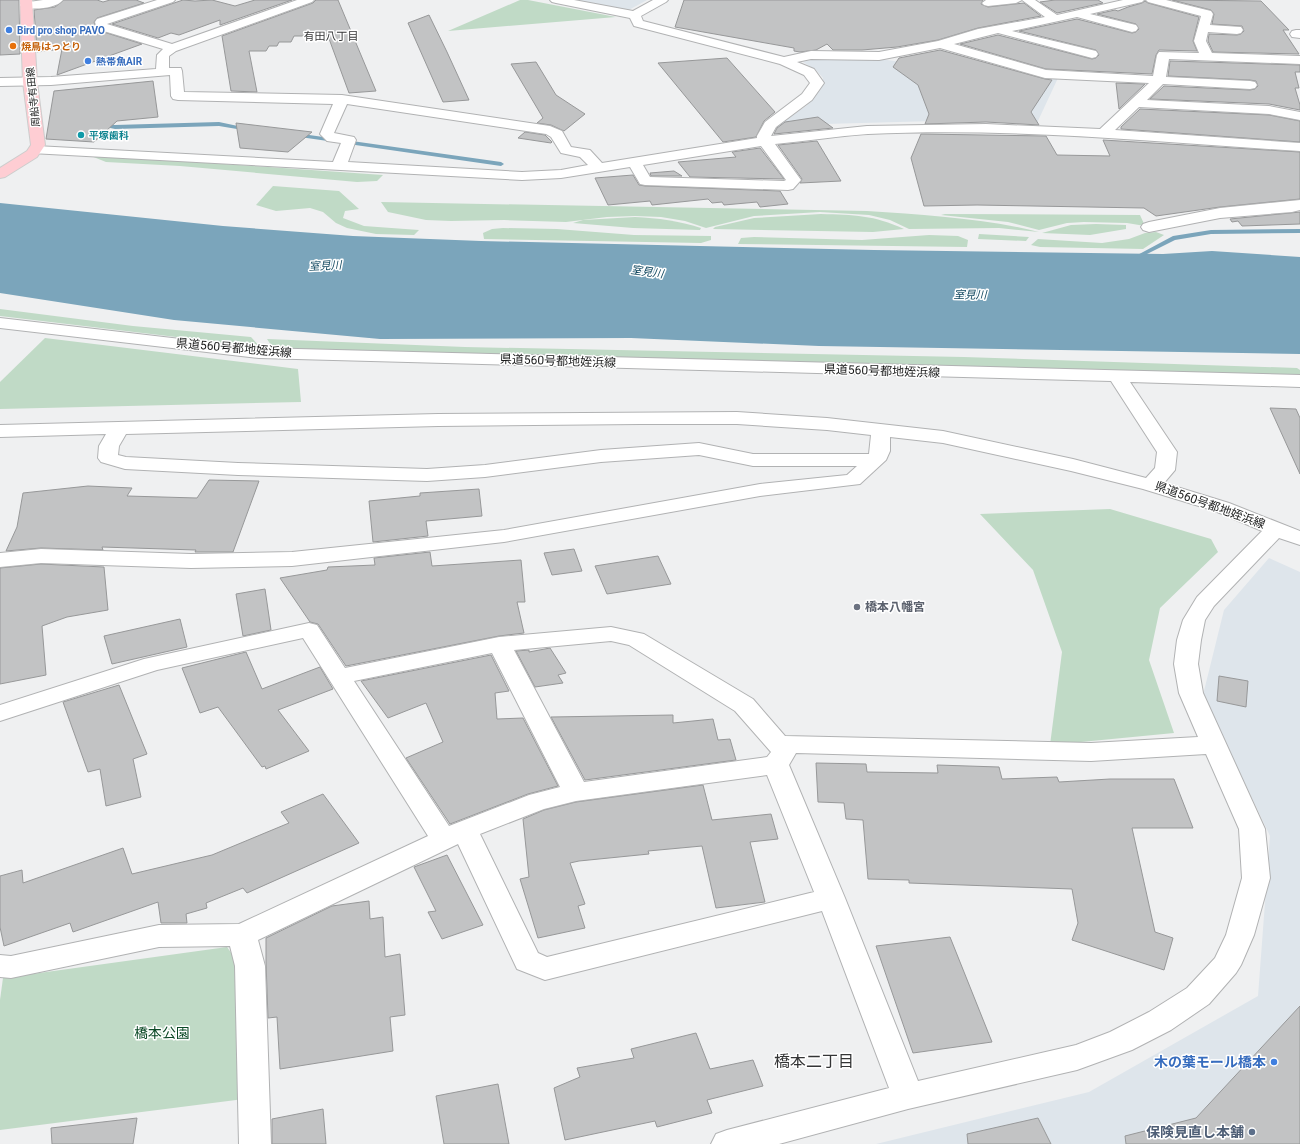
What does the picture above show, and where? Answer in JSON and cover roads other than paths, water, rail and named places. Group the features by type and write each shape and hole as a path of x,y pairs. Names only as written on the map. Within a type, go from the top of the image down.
{"main road":[{"name":"周船寺有田線","path":"26,2 30,82 38,145 34,152"},
{"path":"0,174 34,152"}],"street":[{"path":"26,2 49,3 57,0"},
{"path":"169,0 101,22 102,26 172,48"},
{"path":"162,72 163,55 172,48 308,0"},
{"path":"556,0 635,15 662,0"},
{"path":"988,3 1016,0"},
{"path":"1027,0 1056,19"},
{"path":"784,61 810,55 879,56 940,44 978,33 1056,19 1138,0"},
{"path":"1152,0 1207,14 1200,41 1207,56"},
{"path":"1077,14 1132,28"},
{"path":"634,162 645,181 788,186 794,180 765,140 764,136 770,126 808,96 817,83 809,72 784,61 638,22 635,15"},
{"path":"1204,28 1237,30"},
{"path":"994,30 1092,54"},
{"path":"940,44 1045,74 1250,85"},
{"path":"1104,133 1159,81 1163,55 1300,60"},
{"path":"0,82 30,82 176,71 178,96 342,99 550,130 557,134 566,150 585,153 599,168"},
{"path":"339,166 348,143 332,138 327,134 342,99"},
{"path":"1135,103 1269,110 1300,116"},
{"path":"34,152 522,176 561,174 765,140 867,130 986,128 1104,133 1300,147"},
{"path":"1149,228 1220,212 1292,208 1300,205"},
{"name":"県道560号都地姪浜線","path":"0,323 259,353 1300,381"},
{"name":"県道560号都地姪浜線","path":"1117,377 1167,452 1165,470 1150,485 1222,507 1300,539"},
{"path":"0,430 438,420 737,418 881,430 943,437 1074,465 1150,485"},
{"path":"119,428 109,446 108,458 125,463 238,469 428,475 485,471 601,456 699,449 753,460 876,460"},
{"path":"0,560 41,556 191,561 292,559 496,537 760,490 853,480 876,460 880,451 881,430"},
{"path":"727,1144 908,1096 1077,1057 1121,1041 1160,1021 1198,996 1226,965 1240,935 1256,878 1252,829 1216,745 1191,692 1186,664 1188,640 1194,620 1205,602 1276,529"},
{"path":"0,713 152,664 309,630 339,677 455,835 527,961 545,969 831,898"},
{"path":"339,677 499,644 611,634 636,639 744,705 780,758 831,898 908,1096"},
{"path":"499,644 576,792"},
{"path":"780,758 788,744 1091,752 1216,745"},
{"path":"0,966 11,967 159,936 242,935 455,835 538,801 576,792 780,758"},
{"path":"242,935 250,966 252,1100 255,1144"}],"water":[{"name":"室見川","path":"0,203 223,226 353,236 481,241 874,250 1163,254 1212,251 1300,257 1300,354 819,346 631,338 380,339 174,320 0,293"}],"waterway":[{"path":"100,125 115,127 219,124 249,129"},
{"path":"295,135 501,164"},
{"path":"1133,259 1173,238 1211,232 1300,231"}],"place":[{"name":"Bird pro shop PAVO","path":"9,30"},
{"name":"焼鳥はっとり","path":"13,46"},
{"name":"熱帯魚AIR","path":"88,61"},
{"name":"平塚歯科","path":"81,135"},
{"name":"橋本八幡宮","path":"857,607"},
{"name":"木の葉モール橋本","path":"1274,1062"},
{"name":"保険見直し本舗","path":"1252,1132"}],"district":[{"name":"有田八丁目","path":"331,36"},
{"name":"橋本二丁目","path":"814,1061"}],"park label":[{"name":"橋本公園","path":"162,1033"}]}
